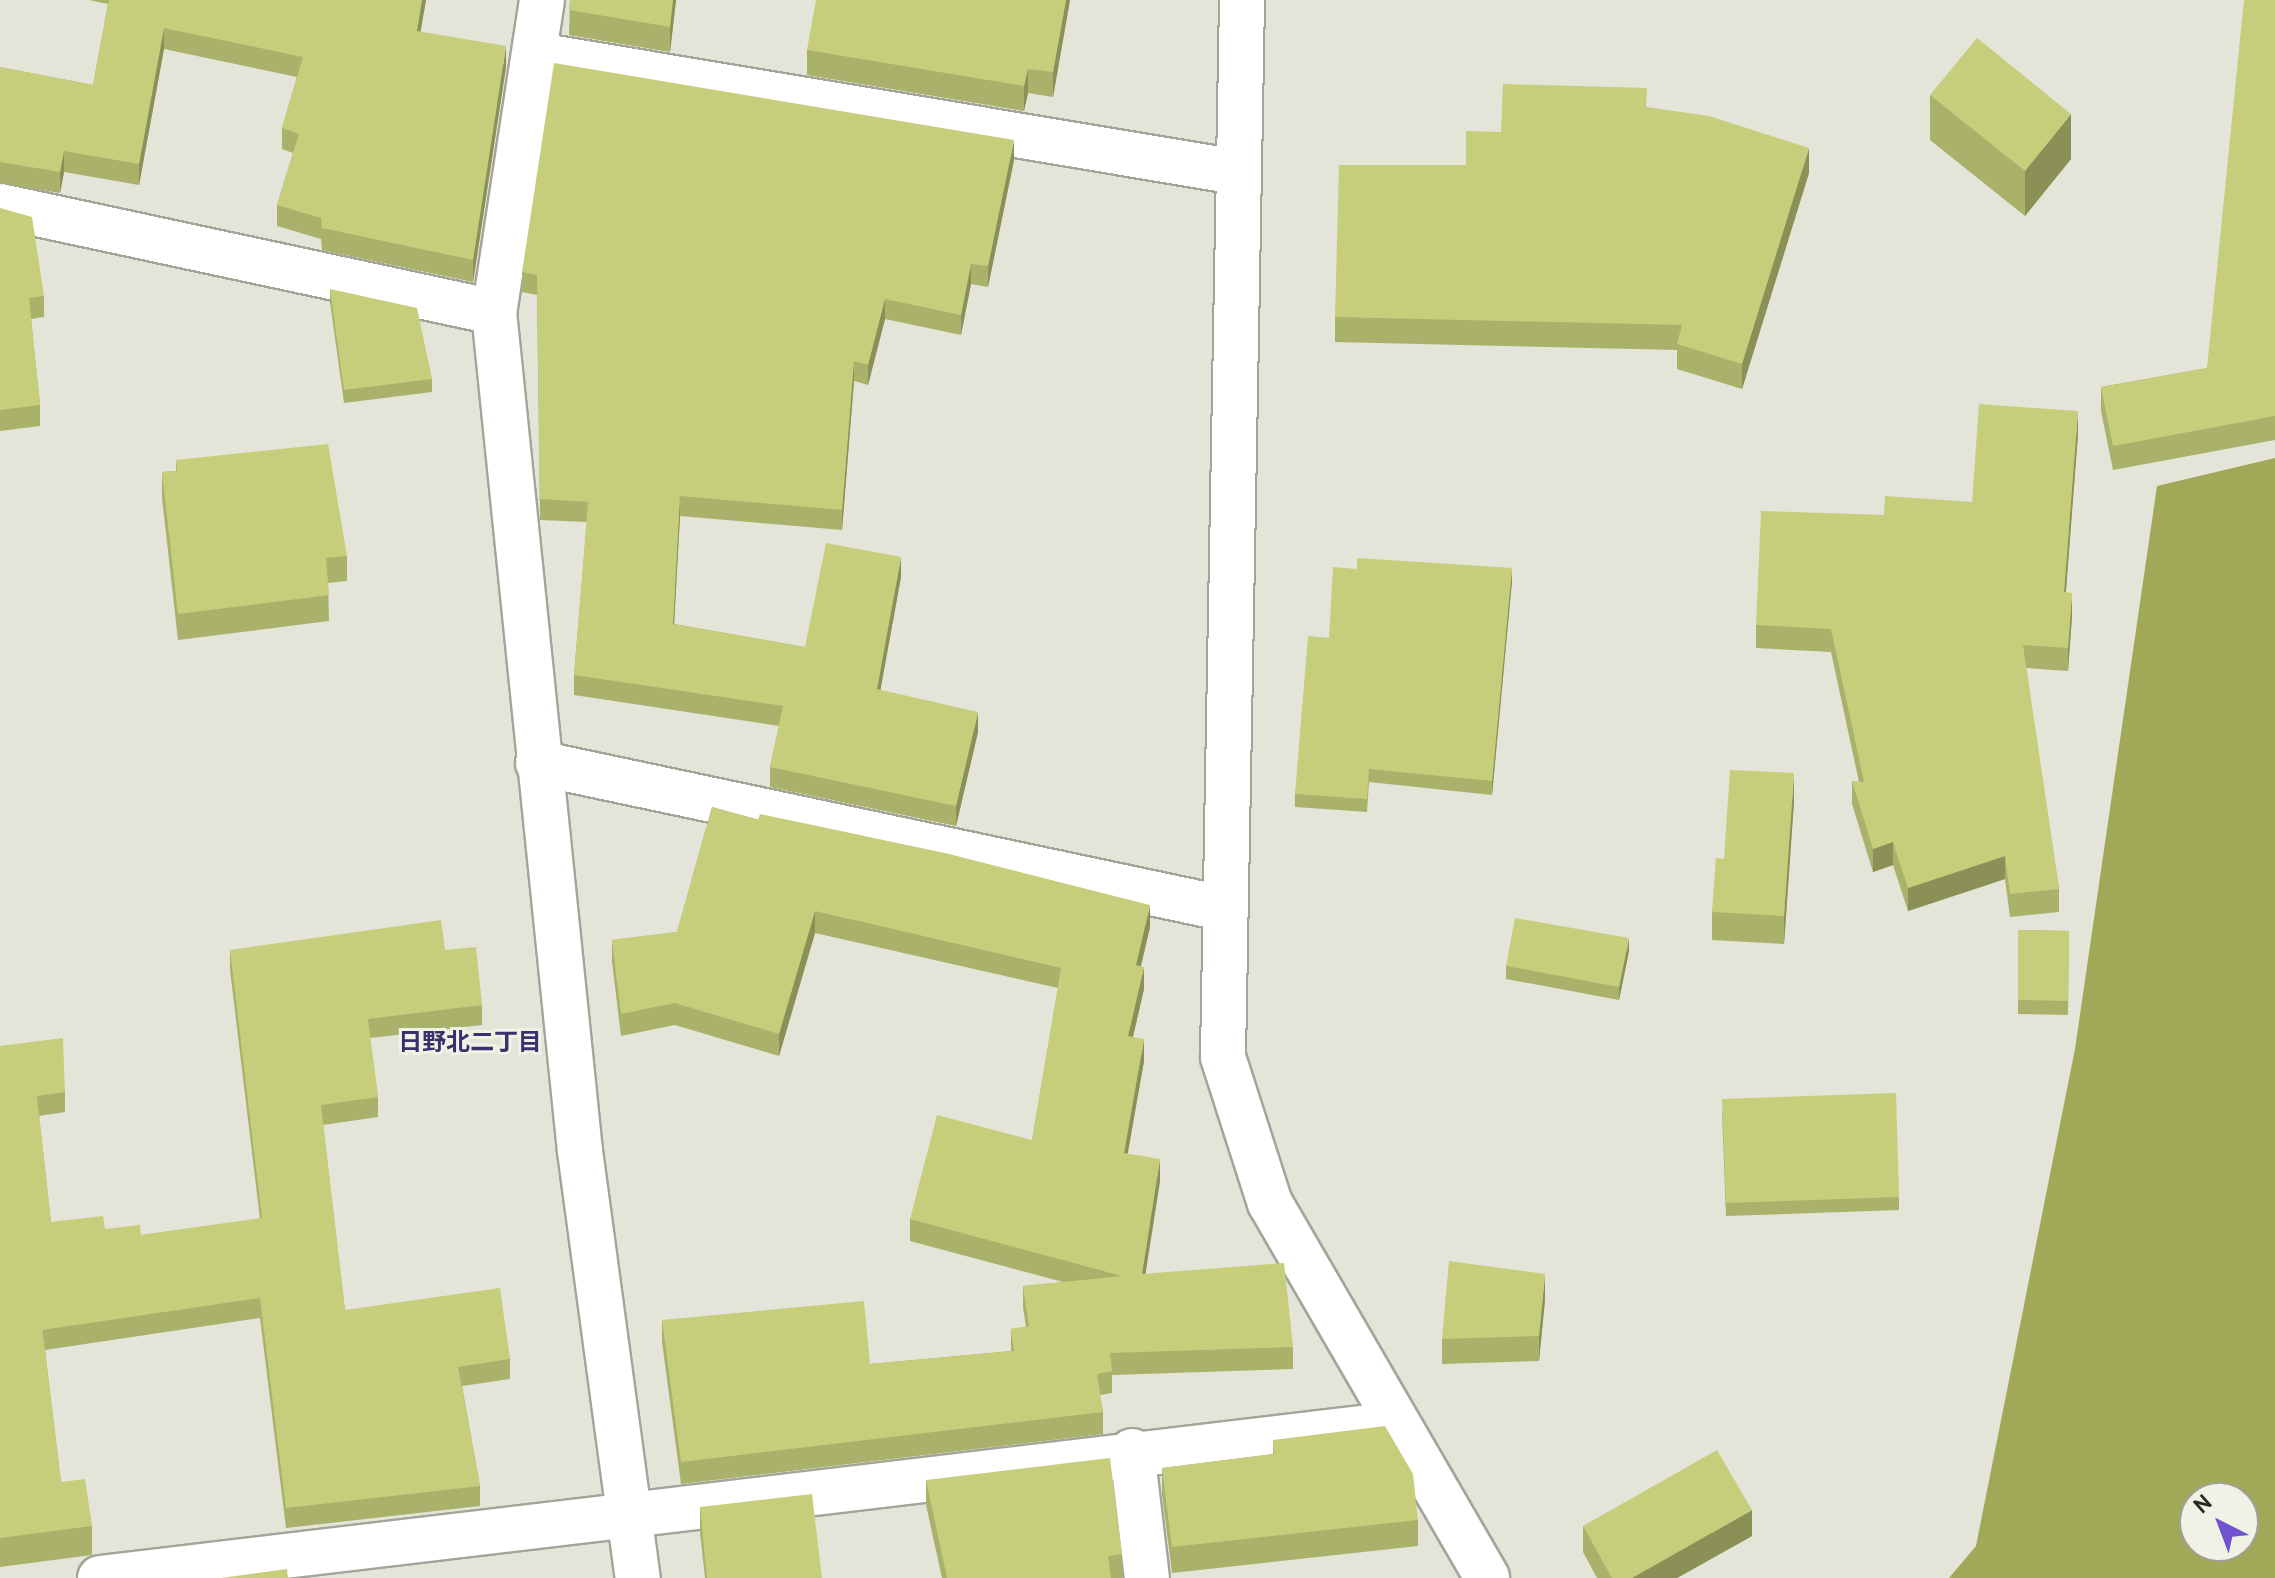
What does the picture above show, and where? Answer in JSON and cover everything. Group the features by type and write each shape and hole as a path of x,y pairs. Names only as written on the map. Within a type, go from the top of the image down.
{"street":[{"path":"542,0 537,55 494,312 538,763 638,1578"},
{"path":"1242,0 1222,908 1223,1057 1270,1203 1487,1578"},
{"path":"537,55 1237,172"},
{"path":"0,206 494,312"},
{"path":"538,763 1222,908"},
{"path":"100,1578 630,1516 1132,1451 1396,1424"},
{"path":"1132,1451 1147,1578"}],"green space":[{"path":"2275,458 2275,1578 1949,1578 1976,1546 2075,1049 2157,486"}],"building":[{"path":"109,0 422,0 417,31 506,46 473,260 322,228 321,218 277,205 299,134 282,128 303,57 164,28 139,164 64,151 60,172 0,162 0,67 93,85"},
{"path":"570,0 673,0 670,27 569,10"},
{"path":"816,0 1066,0 1053,72 1028,69 1024,86 807,50"},
{"path":"2244,0 2275,0 2275,416 2113,446 2101,387 2207,368"},
{"path":"1977,38 2071,114 2025,171 1930,95"},
{"path":"554,63 1014,140 988,266 971,264 961,315 885,299 868,365 854,361 842,510 680,496 673,624 805,647 826,543 901,557 877,689 978,712 956,806 770,767 783,706 574,675 588,502 540,499 537,275 522,272"},
{"path":"1503,84 1647,88 1646,107 1709,116 1809,148 1742,364 1677,344 1682,325 1335,317 1339,165 1466,165 1466,131 1501,132"},
{"path":"0,208 32,217 44,296 29,298 40,405 0,410"},
{"path":"330,289 417,308 432,379 344,390"},
{"path":"1979,404 2078,411 2064,592 2072,593 2068,648 2023,645 2059,889 2010,894 2005,856 1908,888 1893,842 1873,849 1852,781 1864,782 1831,629 1756,625 1761,511 1884,515 1885,496 1972,502"},
{"path":"328,444 347,556 326,558 329,595 178,614 162,472 177,471 176,460"},
{"path":"1357,558 1512,568 1492,781 1369,769 1367,799 1295,794 1308,636 1329,638 1333,567 1357,569"},
{"path":"1730,770 1794,773 1784,916 1712,912 1716,858 1724,859"},
{"path":"712,807 758,820 760,814 945,853 1150,905 1136,965 1144,967 1128,1036 1144,1039 1124,1153 1160,1159 1142,1274 1284,1263 1293,1347 1110,1353 1112,1371 1097,1374 1103,1412 681,1462 662,1320 864,1301 870,1364 1014,1351 1011,1329 1029,1326 1023,1286 1122,1276 910,1219 937,1115 1032,1140 1061,968 815,911 779,1034 675,1003 621,1014 612,940 677,932"},
{"path":"1515,918 1629,938 1619,987 1506,966"},
{"path":"441,920 445,950 476,947 482,1005 368,1019 378,1097 321,1105 345,1310 500,1288 510,1359 458,1367 480,1486 286,1508 260,1298 42,1330 42,1327 0,1332 0,1046 63,1038 65,1092 37,1096 51,1222 103,1216 105,1229 140,1225 141,1235 262,1218 230,950"},
{"path":"2018,930 2069,931 2068,1001 2018,1000"},
{"path":"1896,1093 1899,1197 1726,1203 1722,1099"},
{"path":"1449,1261 1545,1274 1539,1336 1442,1339"},
{"path":"42,1327 61,1482 85,1479 92,1526 0,1538 0,1332"},
{"path":"1385,1426 1413,1474 1418,1520 1172,1547 1162,1468 1274,1454 1273,1440"},
{"path":"1717,1450 1752,1510 1632,1578 1612,1578 1583,1526"},
{"path":"1110,1458 1122,1554 1108,1556 1111,1578 947,1578 926,1480"},
{"path":"812,1494 822,1578 707,1578 700,1507"},
{"path":"287,1569 288,1578 221,1578"}],"district":[{"name":"日野北二丁目","path":"470,1045"}]}
